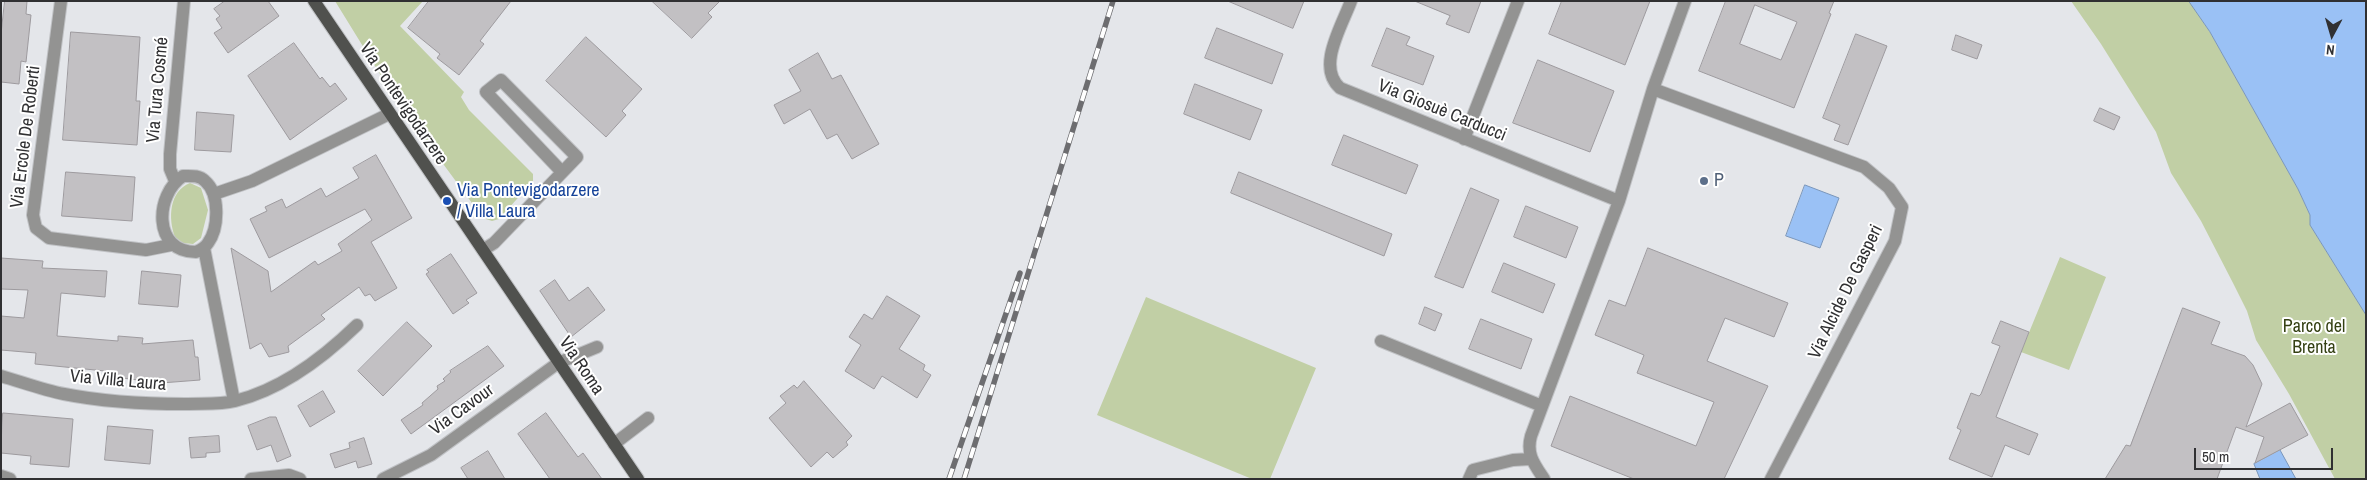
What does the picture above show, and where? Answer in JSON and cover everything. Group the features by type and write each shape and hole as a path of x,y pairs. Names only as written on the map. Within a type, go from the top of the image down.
{"main road":[{"name":"Via Pontevigodarzere","path":"314,1 496,272"},
{"name":"Via Roma","path":"496,272 614,444 634,477"}],"street":[{"name":"Via Ercole De Roberti","path":"61,1 33,215 36,228 49,238 146,250 171,245"},
{"name":"Via Tura Cosmé","path":"175,181 170,169 170,154 184,1"},
{"name":"Via Giosuè Carducci","path":"1351,1 1329,65 1329,73 1335,84 1345,91 1619,201"},
{"path":"1464,138 1518,1"},
{"path":"1544,479 1530,459 1529,444 1619,201 1654,89 1685,1"},
{"path":"483,250 494,243 577,157 501,80 486,92 562,172"},
{"name":"Via Alcide De Gasperi","path":"1654,89 1864,167 1889,188 1902,207 1895,241 1771,479"},
{"path":"214,194 252,181 389,114"},
{"path":"183,176 194,176 204,179 214,194 216,215 213,232 204,248 196,252 187,252 171,245 164,228 164,204 169,188 175,181 183,176"},
{"path":"204,248 234,401"},
{"name":"Via Villa Laura","path":"1,376 62,394 104,401 149,404 234,401 263,392 301,369 333,348 357,325"},
{"path":"1381,341 1542,406"},
{"name":"Via Cavour","path":"383,479 431,455 558,363 597,347"},
{"path":"614,444 648,418"},
{"path":"1469,479 1473,470 1513,460 1530,459"},
{"path":"252,479 289,475 300,479"},
{"path":"1,476 10,479"}],"green space":[{"path":"335,1 423,1 400,26 464,92 461,97 469,110 533,174 533,181 499,219 492,221 483,218 396,100"},
{"name":"Parco del Brenta","path":"2071,1 2189,1 2210,32 2298,189 2310,215 2310,225 2366,315 2366,479 2335,479 2289,394 2256,340 2247,311 2201,221 2171,173 2156,132 2101,44"},
{"path":"190,183 201,188 208,210 201,238 193,244 183,243 175,237 171,222 174,199 183,187"},
{"path":"2060,257 2106,277 2069,370 2021,352"},
{"path":"1146,297 1316,368 1270,479 1252,479 1097,415"}],"water":[{"path":"2189,1 2366,1 2366,315 2310,225 2310,215 2298,189 2210,32"},
{"path":"1805,185 1839,198 1820,248 1786,236"},
{"path":"2280,450 2296,479 2260,479 2254,464"}],"building":[{"path":"5,1 27,1 26,14 31,15 26,62 21,61 19,84 1,82 1,34"},
{"path":"225,1 268,1 279,16 228,53 214,33 222,28 216,19 220,16 214,9"},
{"path":"429,1 511,1 480,41 484,44 459,75 437,58 440,54 408,28"},
{"path":"652,1 720,1 708,13 712,17 692,38"},
{"path":"1228,1 1304,1 1293,28"},
{"path":"1415,1 1481,1 1469,33 1446,24 1450,16"},
{"path":"1562,1 1650,1 1625,65 1549,34"},
{"path":"1726,1 1834,1 1829,13 1831,14 1794,108 1699,71","holes":["1755,5 1797,22 1781,60 1740,44"]},
{"path":"1217,28 1283,54 1272,84 1205,58"},
{"path":"1387,28 1410,37 1406,45 1434,56 1423,85 1372,66"},
{"path":"71,32 140,37 136,101 140,101 137,145 63,140"},
{"path":"1856,34 1887,46 1848,145 1834,140 1840,125 1823,118"},
{"path":"1956,35 1982,45 1977,59 1952,50"},
{"path":"586,37 642,89 622,111 626,115 606,137 546,81"},
{"path":"294,43 320,79 322,77 330,87 335,83 347,99 290,140 248,76"},
{"path":"818,53 832,79 841,75 879,144 852,159 837,134 827,139 810,109 784,124 774,105 801,91 789,70"},
{"path":"1538,60 1614,91 1590,152 1513,123"},
{"path":"1195,84 1262,110 1250,140 1184,114"},
{"path":"2100,108 2120,117 2114,130 2094,121"},
{"path":"197,112 234,115 231,152 195,150"},
{"path":"1344,135 1418,165 1406,194 1332,165"},
{"path":"376,155 412,218 371,242 397,288 375,301 370,294 365,296 359,287 321,315 325,319 288,346 289,352 269,357 261,343 250,349 231,248 268,271 271,292 315,261 318,265 342,251 338,244 372,220 365,209 269,258 250,219 267,211 265,207 282,199 286,208 321,188 326,197 359,178 353,168"},
{"path":"66,172 135,177 132,221 62,216"},
{"path":"1239,172 1392,234 1384,256 1231,193"},
{"path":"1471,188 1499,200 1463,288 1435,277"},
{"path":"1526,206 1578,227 1566,258 1514,237"},
{"path":"1648,248 1788,303 1774,337 1725,318 1707,361 1768,386 1724,479 1634,479 1551,446 1570,396 1696,446 1714,402 1637,373 1644,355 1595,335 1609,300 1625,306"},
{"path":"451,254 477,293 466,300 469,303 453,314 426,274 429,272 427,270"},
{"path":"1,258 43,261 42,268 107,271 105,297 61,293 57,336 118,341 118,336 143,338 142,344 193,340 195,357 198,357 200,380 161,383 114,377 115,372 35,364 36,353 1,350 1,316 24,318 28,290 1,289"},
{"path":"1504,263 1555,284 1543,313 1492,292"},
{"path":"142,271 181,275 178,307 139,304"},
{"path":"555,280 569,301 588,287 605,310 571,337 540,291"},
{"path":"887,296 920,316 899,349 925,365 923,370 931,375 917,398 882,376 874,389 845,371 861,345 849,337 864,314 872,319"},
{"path":"1425,307 1442,314 1435,331 1419,324"},
{"path":"2183,308 2220,322 2211,344 2245,356 2253,365 2262,384 2246,427 2290,403 2308,435 2255,463 2264,437 2236,427 2217,479 2105,479 2126,445 2130,446"},
{"path":"1481,319 1532,339 1521,369 1469,349"},
{"path":"2001,321 2029,332 1996,417 2038,434 2029,455 2005,445 1992,477 1949,459 1961,430 1957,428 1971,393 1979,396 1981,394 2000,346 1992,343"},
{"path":"407,322 432,346 383,396 358,371"},
{"path":"488,346 504,366 411,434 401,420 423,405 422,403 438,389 437,386 445,381 443,379 450,371"},
{"path":"804,381 852,436 846,442 848,445 833,458 827,452 811,467 769,418 786,403 780,396 794,385 797,388"},
{"path":"323,391 335,412 310,427 298,406"},
{"path":"3,413 73,419 69,467 30,464 31,456 1,453"},
{"path":"546,413 578,457 583,453 602,479 550,479 518,434"},
{"path":"270,417 276,417 291,456 277,462 271,445 257,450 248,426"},
{"path":"108,426 153,430 150,464 105,460"},
{"path":"219,436 220,452 206,453 206,457 191,458 189,438"},
{"path":"364,438 372,464 358,468 356,461 335,468 330,454 350,448 349,443"},
{"path":"488,451 505,479 468,479 461,468"}],"railway":[{"path":"964,479 1113,1"},
{"path":"949,479 1020,273"}],"place":[{"name":"P","path":"1704,181"},
{"name":"Via Pontevigodarzere / Villa Laura","path":"447,201"}]}
